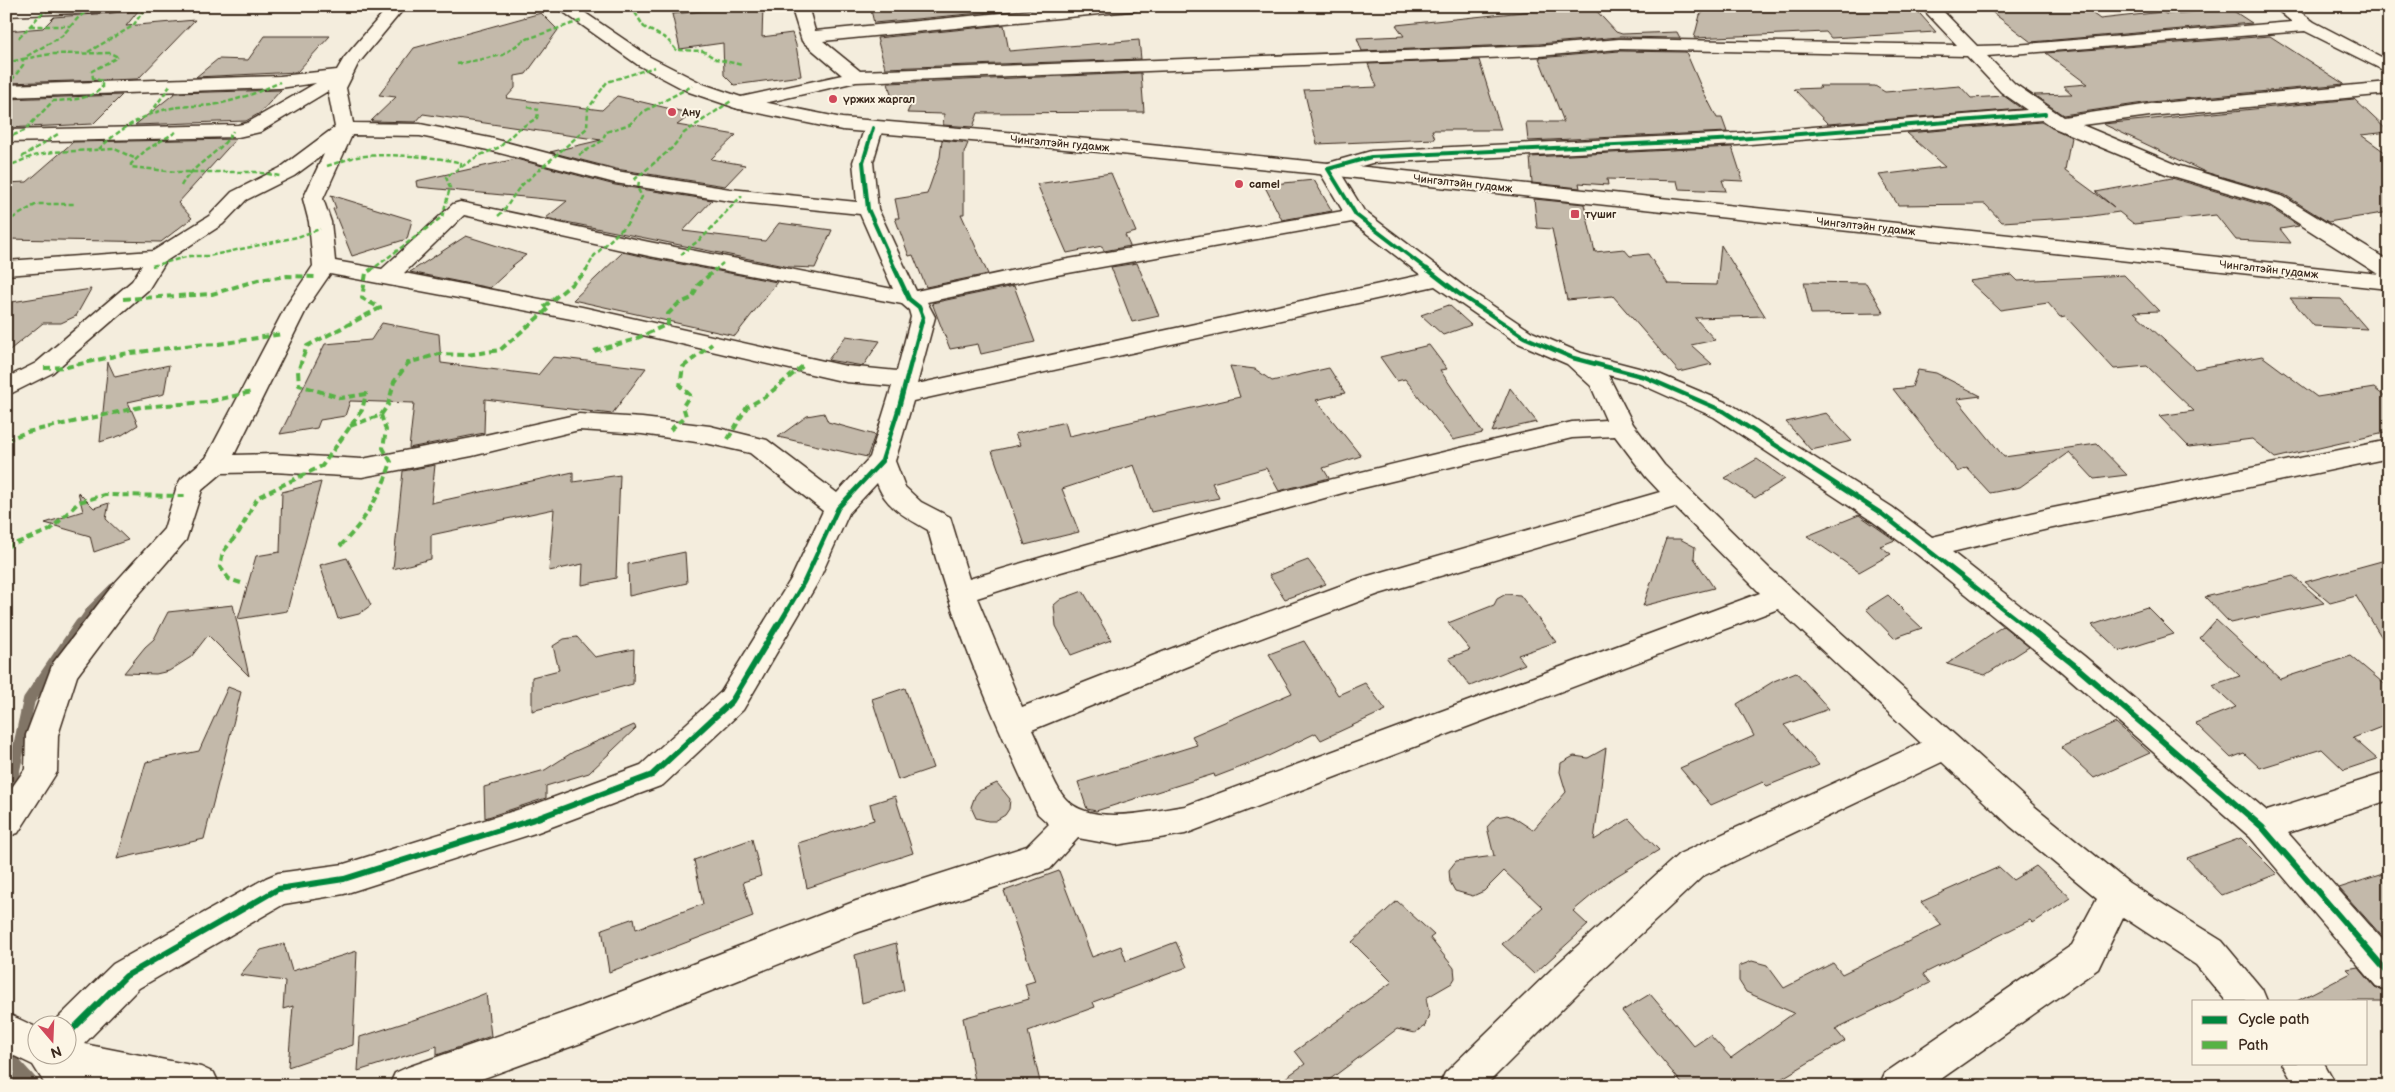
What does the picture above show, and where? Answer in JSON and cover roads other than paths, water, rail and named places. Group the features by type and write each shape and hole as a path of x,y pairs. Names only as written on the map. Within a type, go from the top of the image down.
{"street":[{"path":"6,11 126,6"},
{"path":"6,823 41,772 42,735 64,671 123,593 176,533 190,486 216,464 297,306 324,266 320,222 313,199 345,129 337,88 350,62 398,6"},
{"name":"Чингэлтэйн гудамж","path":"564,6 608,39 654,67 696,88 739,103 805,118 873,128 1121,148 1328,169 2389,282"},
{"path":"799,6 808,37 856,77"},
{"path":"808,37 1130,6"},
{"path":"1928,6 2008,88 2052,119 2173,170 2277,201 2336,236 2389,271"},
{"path":"2281,6 2308,26 2389,68"},
{"path":"739,103 856,77 1539,51 1619,44 1970,51 2015,50 2308,26"},
{"path":"6,91 280,82 344,74"},
{"path":"6,136 238,131 253,128 344,74"},
{"path":"2389,88 2052,119 1738,139 1371,157 1328,169 1356,215 1440,278 1524,337 1573,358 1645,377 1723,411 1874,509 1928,548 2073,664 2262,828 2389,974"},
{"path":"78,1024 126,976 278,889 344,879 538,818 652,774 732,701 804,582 838,508 882,461 905,388 924,317 919,307 909,299 868,209 864,162 873,128"},
{"path":"6,388 44,368 140,286 158,257 216,220 239,196 287,172 345,129 420,130 490,144 615,177 730,195 868,209"},
{"path":"387,276 460,208 649,249 909,299 1057,268 1356,215"},
{"path":"6,268 158,257"},
{"path":"324,266 387,276 582,314 905,388 1440,278"},
{"path":"1573,358 1601,382 1622,428 1655,471 1782,596 2022,816 2117,894 2209,953 2248,1000"},
{"path":"216,464 273,463 362,468 472,447 579,422 642,426 710,435 758,446 838,508"},
{"path":"960,592 1041,567 1346,483 1572,430 1622,428"},
{"path":"1928,548 2048,519 2389,449"},
{"path":"882,461 893,492 912,509 940,524 960,592 993,677 1050,804 1071,823 1116,830 1185,820 1782,596"},
{"path":"1014,724 1211,645 1371,586 1680,496"},
{"path":"1458,1086 1568,978 1691,866 1945,746"},
{"path":"2262,828 2389,786"},
{"path":"408,1086 581,1025 856,917 1038,858 1071,823"},
{"path":"1898,1086 2085,957 2117,894"},
{"path":"6,1031 28,1043"},
{"path":"78,1061 201,1086"},
{"path":"53,1064 69,1086"},
{"path":"2302,1064 2318,1086"}],"waterway":[{"path":"80,626 91,610 113,588"},
{"path":"6,793 11,784 29,700 81,624"},
{"path":"6,1054 35,1086"},
{"path":"11,1086 22,1073"}],"place":[{"name":"үржих жаргал","path":"833,99"},
{"name":"Ану","path":"672,112"},
{"name":"camel","path":"1239,184"},
{"name":"түшиг","path":"1575,214"}]}
